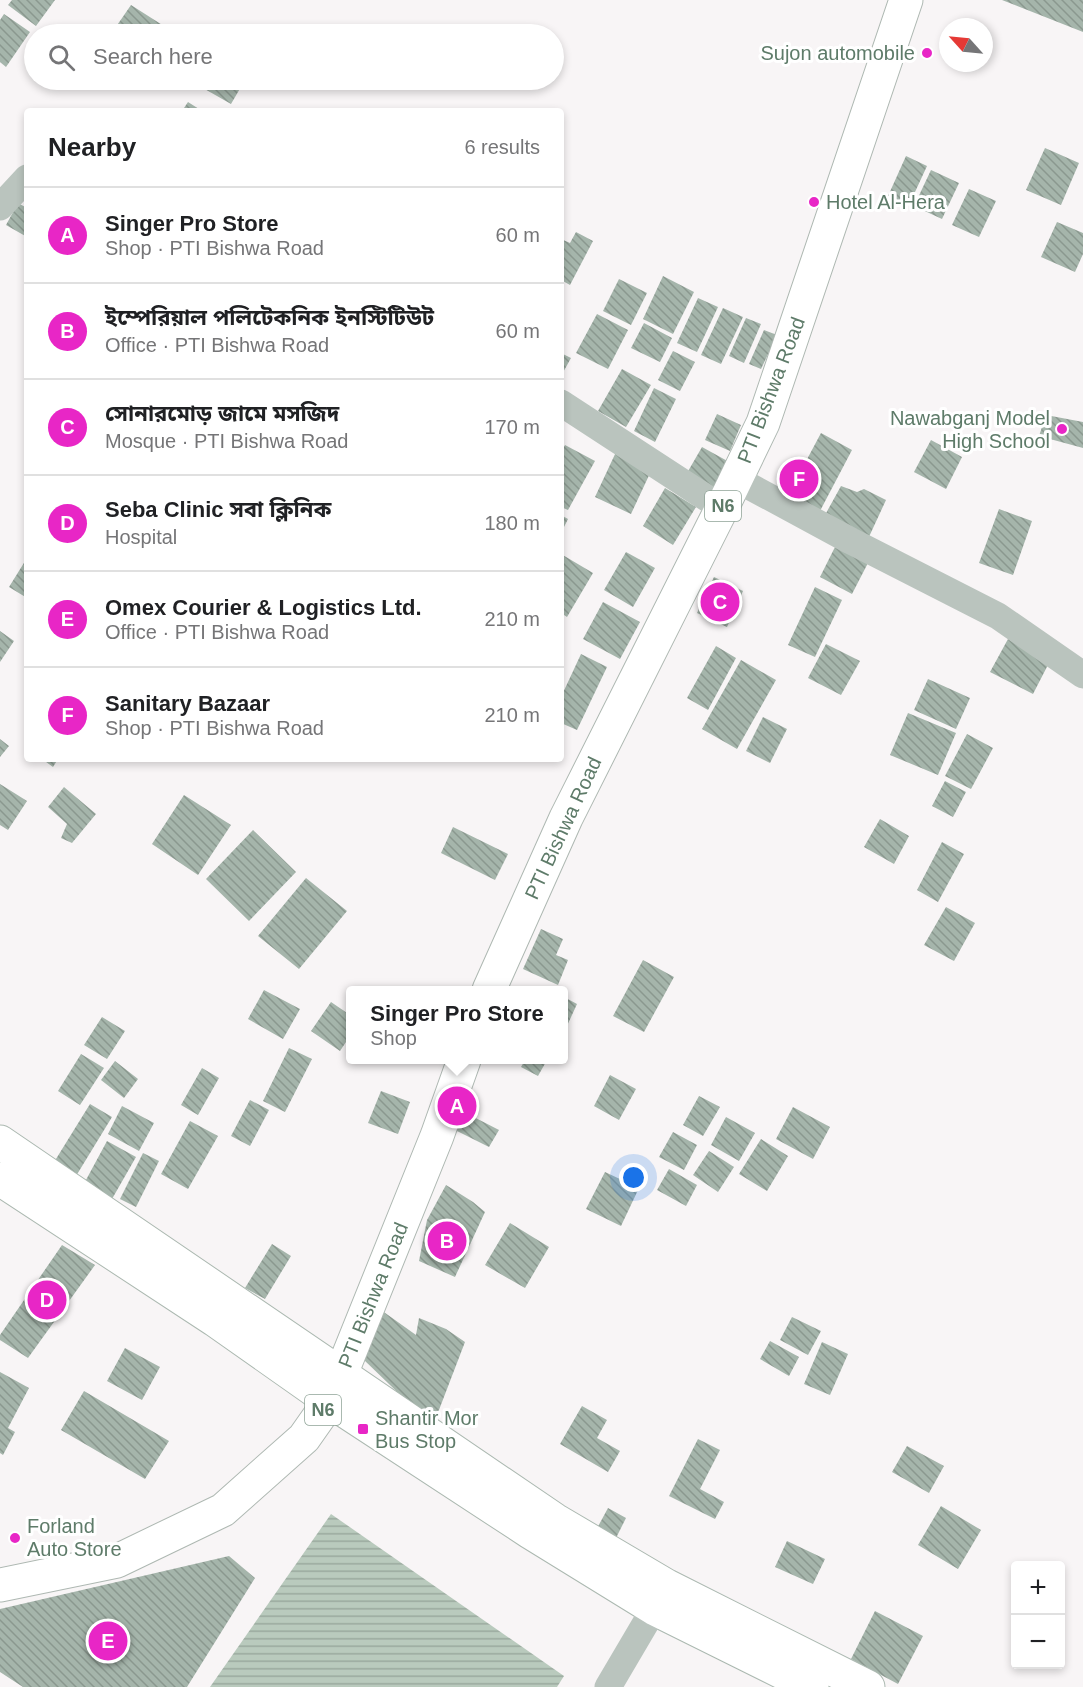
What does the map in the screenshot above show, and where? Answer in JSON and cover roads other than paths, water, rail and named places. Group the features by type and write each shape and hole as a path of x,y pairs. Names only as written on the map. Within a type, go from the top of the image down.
{"main road":[{"name":"PTI Bishwa Road","path":"491,986 566,818 763,423 906,0"},
{"name":"PTI Bishwa Road","path":"0,1585 117,1561 223,1510 304,1438 336,1387 437,1136 462,1064"},
{"path":"3,1159 336,1387 555,1520 661,1597 812,1687"},
{"path":"661,1597 868,1687"}],"street":[{"path":"0,207 24,181"},
{"path":"564,405 729,493 851,541 998,615 1083,675"},
{"path":"608,1687 661,1597"}],"place":[{"name":"Sujon automobile","path":"927,53"},
{"name":"Hotel Al-Hera","path":"814,202"},
{"name":"Nawabganj Model High School","path":"1062,429"},
{"name":"Sanitary Bazaar","path":"799,479"},
{"name":"সোনারমোড় জামে মসজিদ","path":"720,602"},
{"name":"Singer Pro Store","path":"457,1106"},
{"name":"ইম্পেরিয়াল পলিটেকনিক ইনস্টিটিউট","path":"447,1241"},
{"name":"Seba Clinic সবা ক্লিনিক","path":"47,1300"},
{"name":"Shantir Mor Bus Stop","path":"363,1429"},
{"name":"Forland Auto Store","path":"15,1538"},
{"name":"Omex Courier & Logistics Ltd.","path":"108,1641"}]}
